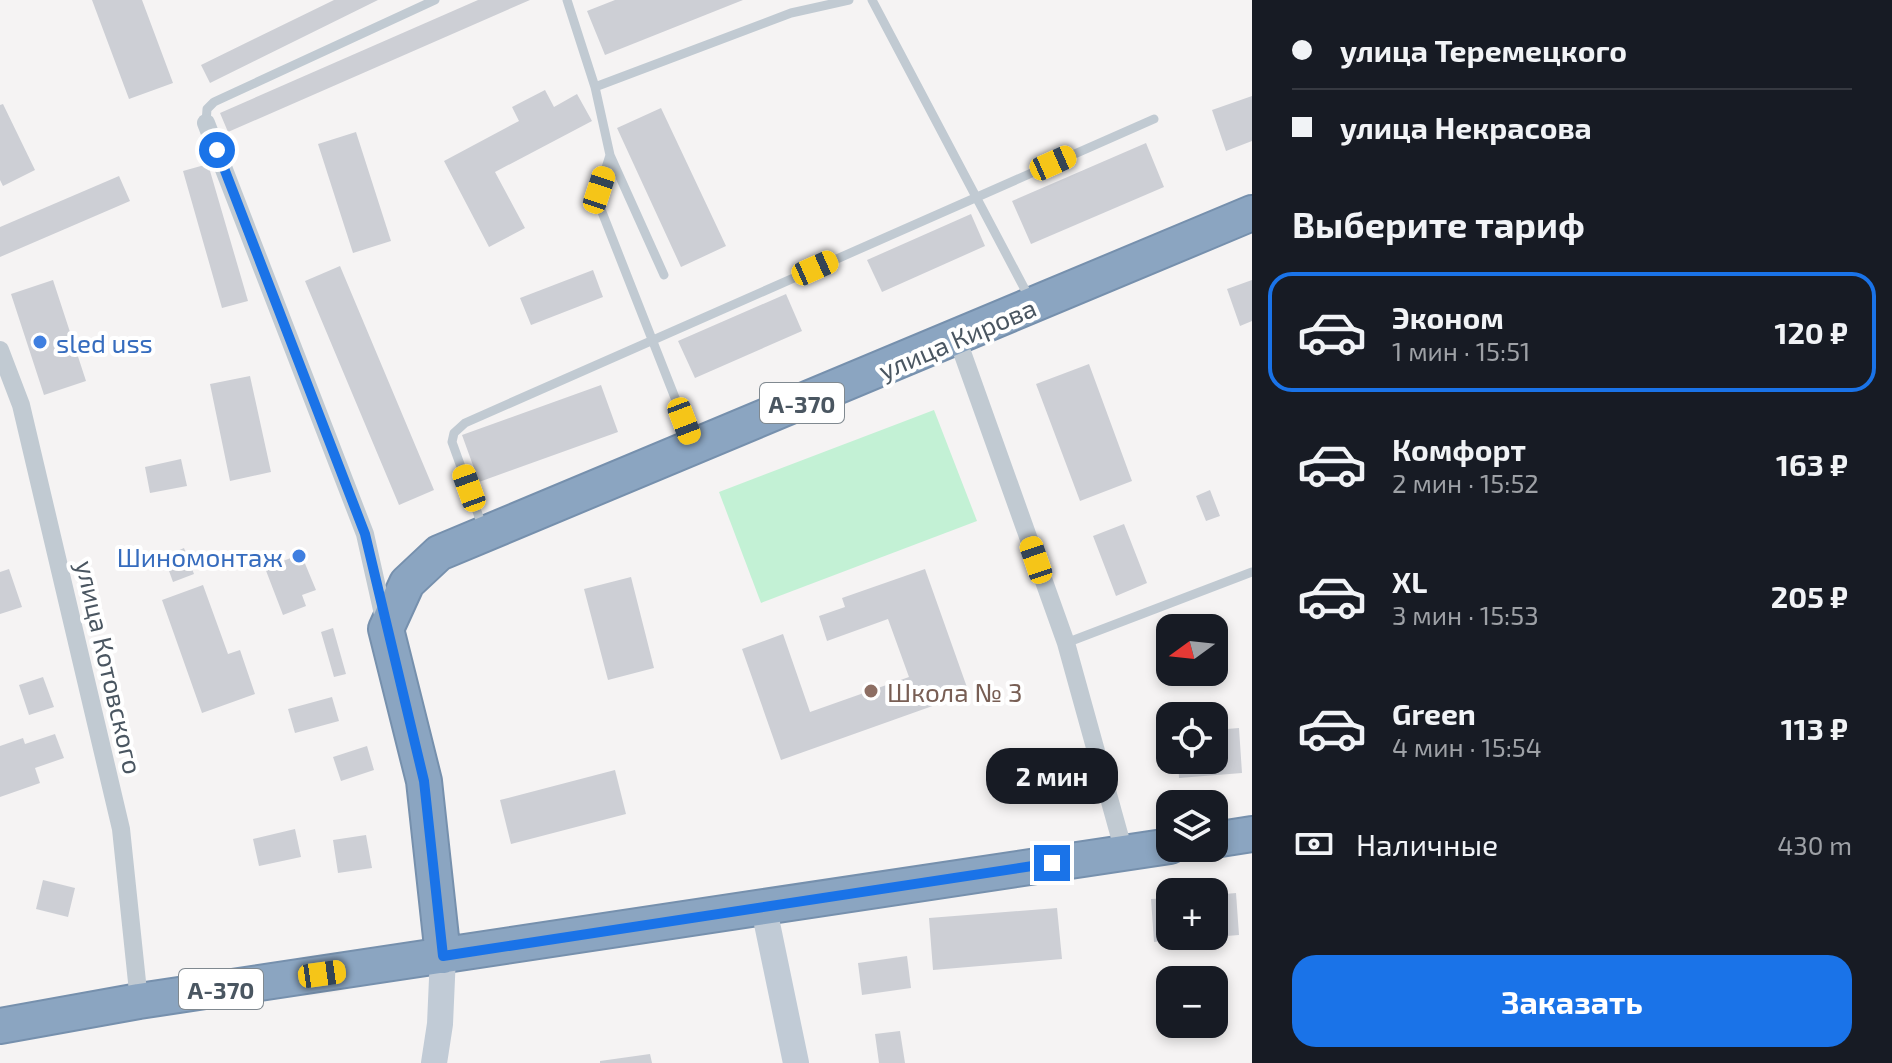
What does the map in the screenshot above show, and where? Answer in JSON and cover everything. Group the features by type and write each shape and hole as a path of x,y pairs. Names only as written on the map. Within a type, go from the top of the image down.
{"highway":[{"name":"улица Кирова","path":"386,629 407,583 439,553 1252,213"},
{"path":"386,629 424,781 443,956"},
{"path":"1228,838 1252,834"},
{"name":"А-370","path":"0,1026 139,1001 1156,848"}],"street":[{"path":"206,123 365,534 386,629"},
{"path":"957,338 1066,643 1124,852"},
{"name":"улица Котовского","path":"0,350 27,428 121,829 139,1001"},
{"path":"764,909 796,1063"},
{"path":"434,1063 440,1024 443,956"}],"lane":[{"path":"206,123 207,109 214,102 435,0"},
{"path":"567,0 595,87 610,155 664,275"},
{"path":"595,87 791,13 849,0"},
{"path":"872,0 1033,306"},
{"path":"486,534 452,442 454,433 465,423 1154,119"},
{"path":"610,155 599,190 600,207 694,448"},
{"path":"1066,643 1252,572"}],"green space":[{"path":"934,410 977,521 761,603 719,492"}],"building":[{"path":"92,0 142,0 173,83 129,99"},
{"path":"334,0 378,0 210,83 201,65"},
{"path":"478,0 530,0 228,132 220,113"},
{"path":"615,0 743,0 605,55 587,11"},
{"path":"545,90 554,107 577,94 592,121 495,172 525,228 489,247 444,161 519,121 512,107"},
{"path":"1252,96 1252,141 1226,151 1212,110"},
{"path":"3,104 35,170 3,186 0,180 0,105"},
{"path":"661,108 726,246 681,267 617,128"},
{"path":"356,132 391,241 353,253 318,144"},
{"path":"1146,143 1164,187 1031,244 1012,201"},
{"path":"208,164 248,301 222,308 183,171"},
{"path":"119,176 130,201 0,257 0,227"},
{"path":"971,214 985,246 882,292 867,260"},
{"path":"340,266 434,490 399,505 305,281"},
{"path":"593,270 603,297 531,325 520,298"},
{"path":"53,280 86,381 44,395 11,294"},
{"path":"1252,280 1252,321 1240,326 1227,289"},
{"path":"786,294 802,331 695,378 678,341"},
{"path":"1089,364 1132,481 1080,501 1036,384"},
{"path":"250,376 271,472 230,481 210,384"},
{"path":"601,385 618,432 479,482 462,435"},
{"path":"181,459 187,486 150,493 145,467"},
{"path":"1210,490 1220,516 1206,521 1196,496"},
{"path":"1124,524 1147,583 1116,596 1093,536"},
{"path":"184,548 194,574 173,582 164,557"},
{"path":"301,554 316,590 302,595 306,606 283,615 265,568"},
{"path":"9,569 22,607 0,614 0,572"},
{"path":"925,569 969,693 781,760 742,649 783,634 810,712 909,677 888,619 827,641 819,616 845,607 842,598"},
{"path":"631,577 654,668 608,680 584,589"},
{"path":"203,585 228,654 240,650 255,694 202,713 162,600"},
{"path":"333,628 346,674 334,677 321,632"},
{"path":"43,677 54,707 29,715 19,685"},
{"path":"332,697 339,721 295,733 288,709"},
{"path":"1239,728 1242,773 1179,778 1179,774 1228,774 1228,729"},
{"path":"55,734 64,758 35,768 40,783 0,797 0,746 23,738 25,744"},
{"path":"367,746 374,770 341,781 333,757"},
{"path":"615,770 626,814 511,844 500,800"},
{"path":"295,829 301,857 259,866 253,839"},
{"path":"366,835 372,868 338,873 333,840"},
{"path":"43,880 75,888 68,917 36,909"},
{"path":"1236,893 1239,935 1228,936 1228,894"},
{"path":"1151,899 1156,899 1156,942 1154,942"},
{"path":"1057,908 1062,959 933,970 929,918"},
{"path":"907,956 911,988 862,995 858,963"},
{"path":"900,1031 905,1063 879,1063 875,1034"},
{"path":"650,1054 652,1063 600,1063 600,1061"}],"place":[{"name":"sled uss","path":"40,342"},
{"name":"Шиномонтаж","path":"299,556"},
{"name":"Школа № 3","path":"871,691"}],"route":[{"path":"217,150 365,534 424,781 443,956 1052,863"}]}
